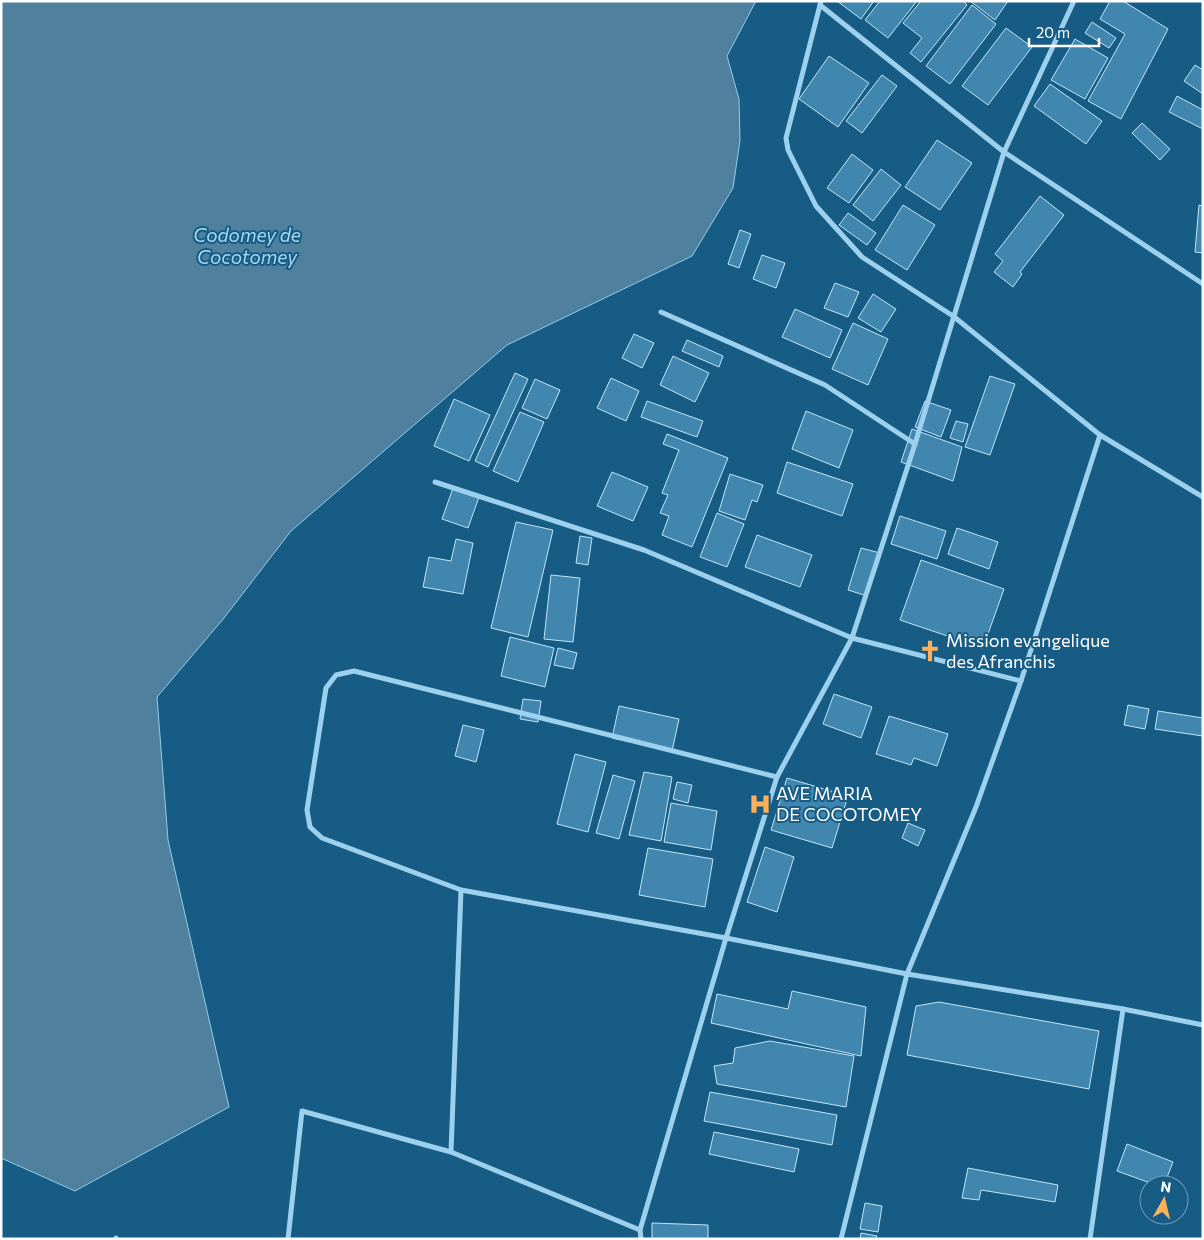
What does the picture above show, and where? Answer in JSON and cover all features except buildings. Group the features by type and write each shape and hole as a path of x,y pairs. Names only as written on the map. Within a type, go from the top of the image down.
{"street":[{"path":"641,1239 640,1230 726,938 777,776 852,638 915,444 1004,152 1074,1"},
{"path":"1203,284 1004,152 820,3 786,138 788,150 816,206 862,257 953,316 1100,435 1203,497"},
{"path":"661,312 825,385 915,444"},
{"path":"841,1239 907,974 976,807 1021,681 1100,435"},
{"path":"435,482 644,550 852,638 1021,681"},
{"path":"777,776 354,671 336,676 326,688 307,810 310,827 322,838 461,890 726,938 907,974 1203,1025"},
{"path":"451,1152 461,890"},
{"path":"1090,1239 1123,1010"},
{"path":"288,1239 302,1111 451,1152 640,1230"}],"water":[{"name":"Codomey de Cocotomey","path":"1,1 756,1 727,56 739,99 740,140 733,188 692,256 507,345 291,531 224,618 157,697 168,840 229,1107 75,1191 1,1158"}],"place":[{"name":"Mission evangelique des Afranchis","path":"930,651"},
{"name":"AVE MARIA DE COCOTOMEY","path":"760,804"}]}
